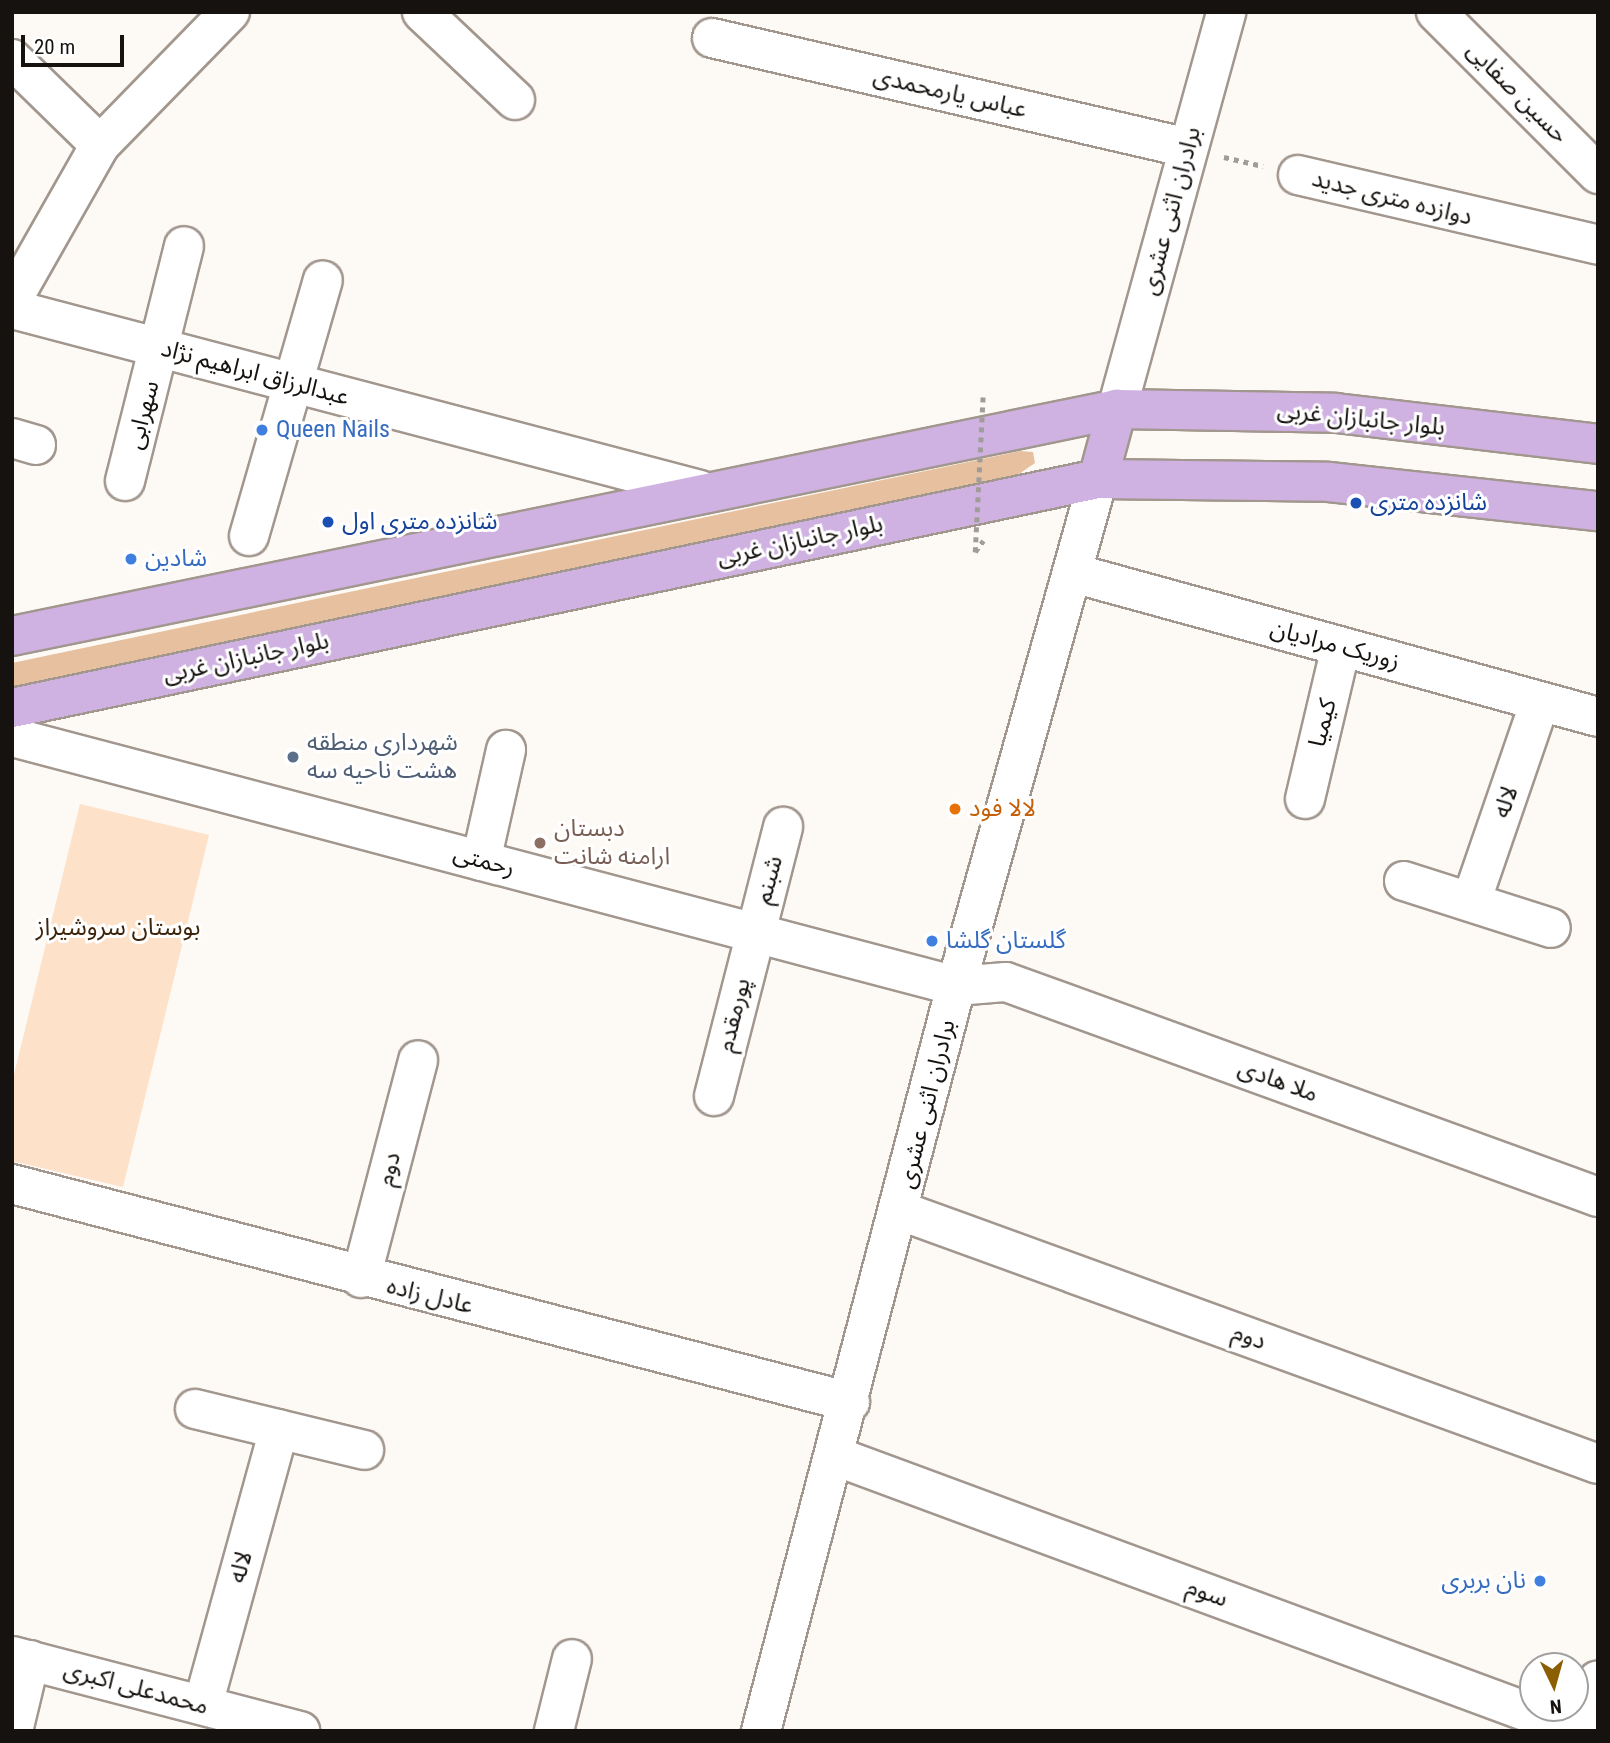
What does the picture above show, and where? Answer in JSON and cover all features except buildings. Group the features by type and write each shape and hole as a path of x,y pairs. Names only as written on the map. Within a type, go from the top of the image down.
{"main road":[{"name":"بلوار جانبازان غربی","path":"12,636 700,490 1117,409 1335,413 1598,444"},
{"path":"1098,479 1117,409"},
{"name":"بلوار جانبازان غربی","path":"12,708 1098,479 1329,482 1598,511"}],"street":[{"path":"12,300 100,145 230,12"},
{"path":"422,12 515,100"},
{"name":"برادران اثنی عشری","path":"1117,409 1226,12"},
{"name":"حسین صفایی","path":"1436,12 1598,174"},
{"name":"عباس یارمحمدی","path":"712,38 1187,148"},
{"path":"12,59 100,145"},
{"name":"دوازده متری جدید","path":"1298,174 1598,245"},
{"name":"سهرابی","path":"125,481 161,348 184,247"},
{"path":"249,536 323,279"},
{"name":"عبدالرزاق ابراهیم نژاد","path":"12,309 700,490"},
{"name":"برادران اثنی عشری","path":"767,1729 835,1456 901,1211 956,986 1098,479"},
{"name":"زوریک مرادیان","path":"1073,573 1598,717"},
{"name":"کیمیا","path":"1305,799 1341,647"},
{"name":"لاله","path":"1471,902 1540,702"},
{"name":"رحمتی","path":"12,737 956,986"},
{"path":"481,861 506,750"},
{"name":"شبنم","path":"755,933 783,827"},
{"path":"1404,881 1551,928"},
{"name":"پورمقدم","path":"714,1096 755,933"},
{"name":"ملا هادی","path":"956,986 1006,982 1598,1197"},
{"name":"دوم","path":"361,1278 418,1060"},
{"name":"عادل زاده","path":"12,1184 361,1278 850,1402"},
{"name":"دوم","path":"901,1211 1598,1464"},
{"path":"195,1409 364,1450"},
{"name":"لاله","path":"203,1705 279,1429"},
{"name":"سوم","path":"835,1456 1580,1731"},
{"path":"13,1731 21,1658"},
{"name":"محمدعلی اکبری","path":"21,1658 300,1731"},
{"path":"554,1731 572,1659"},
{"path":"1580,1731 1598,1680"}],"path":[{"name":"دوازده متری جدید","path":"1187,148 1298,174"},
{"path":"975,552 983,394"}],"green space":[{"name":"بوستان سروشیراز","path":"80,804 209,835 123,1187 12,1161 12,1083"}],"shaded area":[{"path":"1020,451 1033,452 1035,463 1013,478 12,687 12,663"}],"place":[{"name":"Queen Nails","path":"262,430"},
{"name":"شانزده متری","path":"1356,503"},
{"name":"شانزده متری اول","path":"328,522"},
{"name":"شادین","path":"131,559"},
{"name":"شهرداری منطقه هشت ناحیه سه","path":"293,757"},
{"name":"لالا فود","path":"955,809"},
{"name":"دبستان ارامنه شانت","path":"540,843"},
{"name":"گلستان گلشا","path":"932,941"},
{"name":"نان بربرى","path":"1540,1581"}]}
